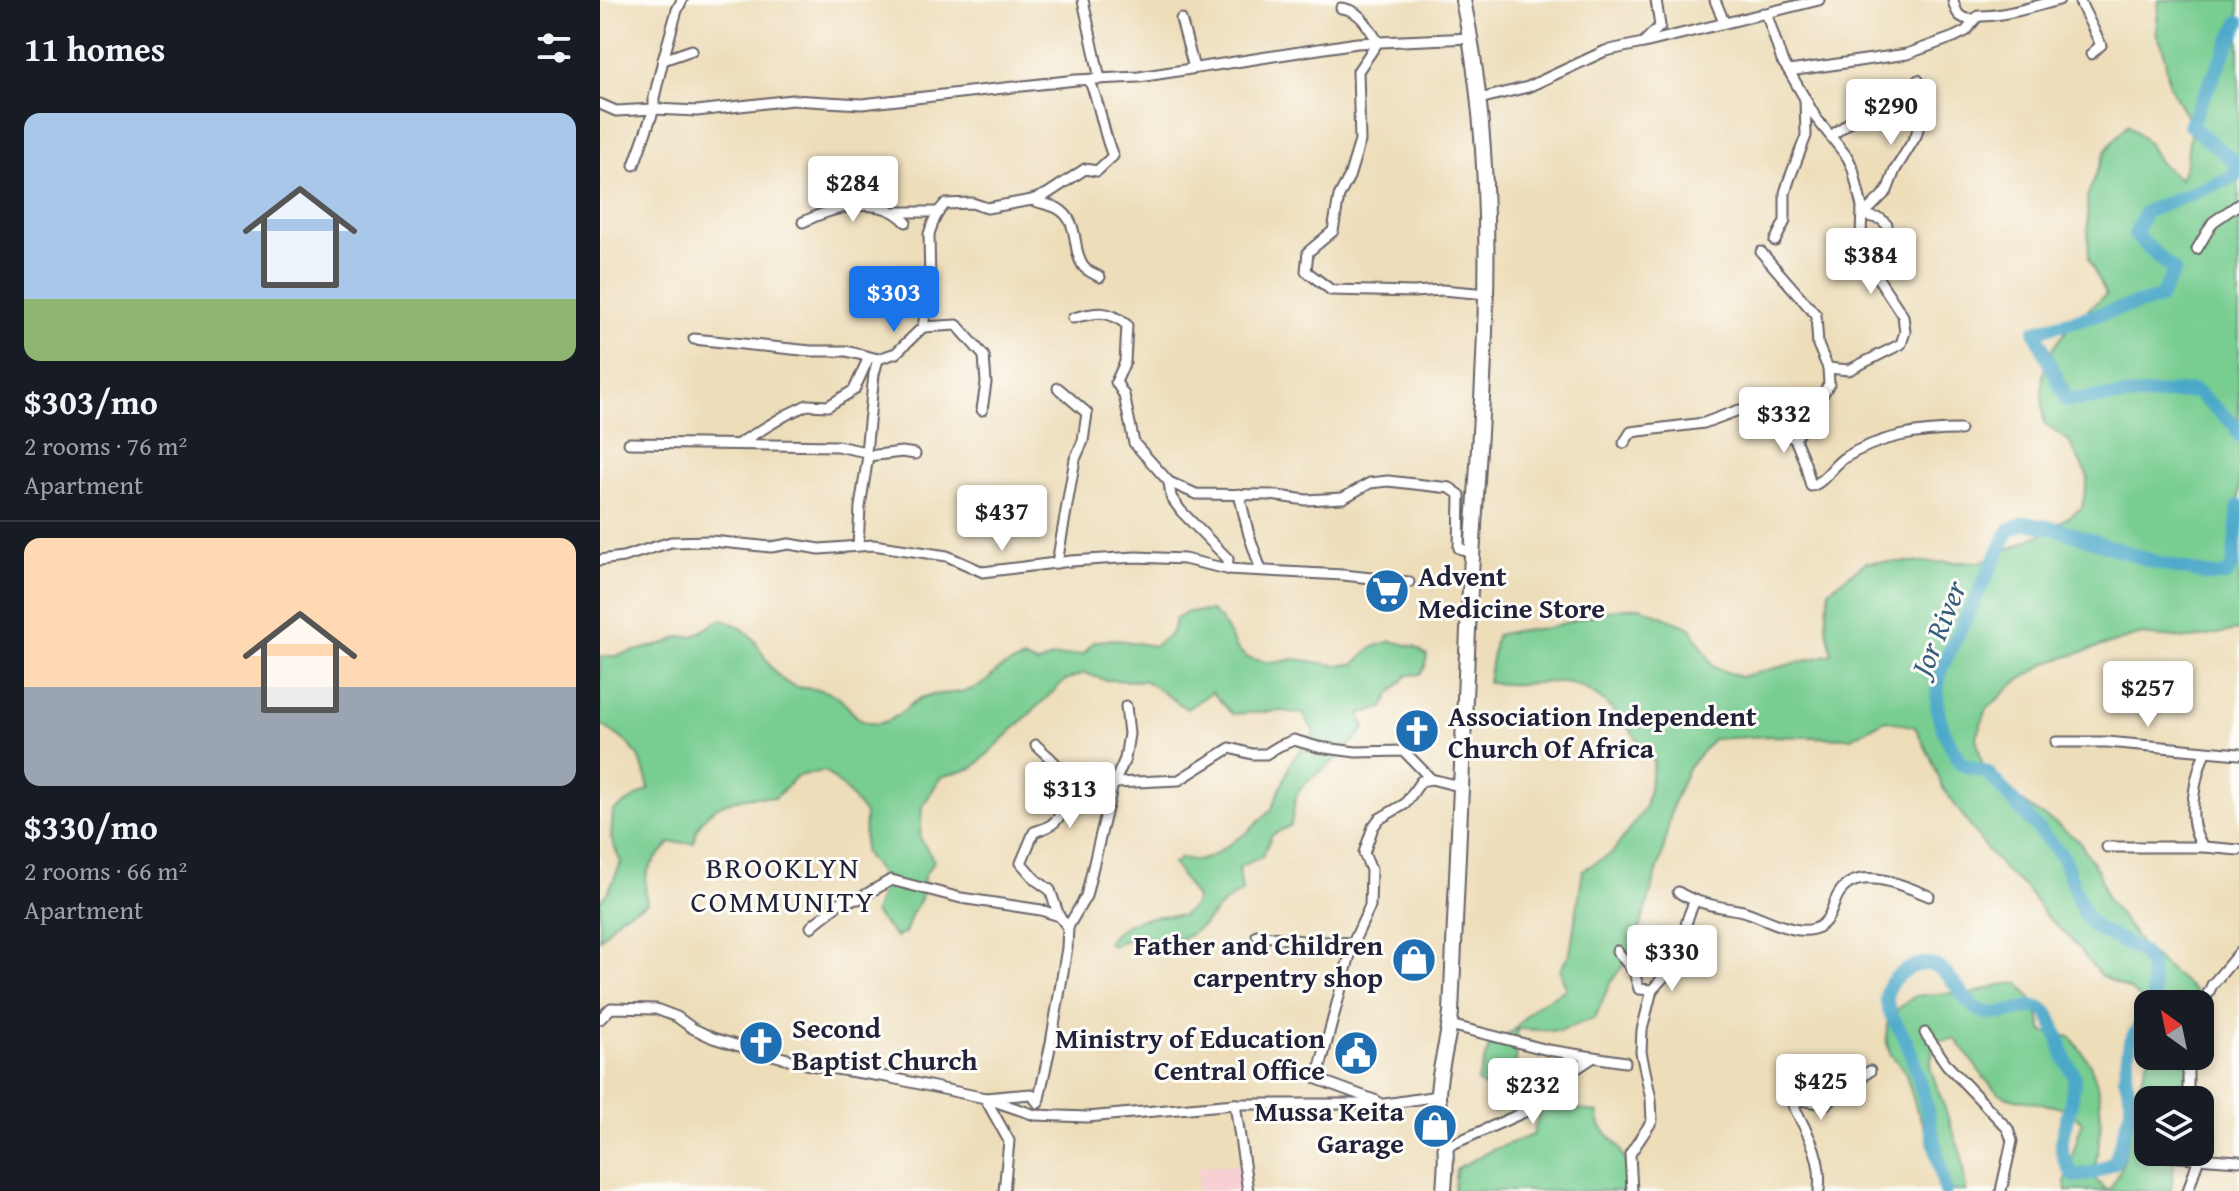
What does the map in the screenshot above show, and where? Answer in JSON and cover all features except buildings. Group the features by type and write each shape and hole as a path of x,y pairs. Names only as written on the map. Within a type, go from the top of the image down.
{"main road":[{"path":"1444,1191 1446,1147 1438,1096 1450,1025 1459,866 1459,786 1484,392 1487,294 1488,211 1479,99 1463,0"}],"street":[{"path":"634,165 654,109 663,60 682,0"},
{"path":"694,339 811,351 846,351 873,358 896,353 923,327 930,283 929,234 938,212 945,204 972,203 987,208 1032,200 1085,169 1097,171 1113,156 1101,120 1083,0"},
{"path":"1643,43 1660,26 1656,0"},
{"path":"1715,0 1724,22"},
{"path":"1479,99 1528,87 1605,51 1819,0"},
{"path":"1953,0 1961,18 1974,19 1999,16 2012,10 2059,0"},
{"path":"2079,0 2101,45 2091,54"},
{"path":"1341,8 1353,9 1378,42"},
{"path":"1763,13 1768,18 1782,61 1816,118 1853,169 1863,215 1861,237 1868,263 1903,316 1905,332 1901,344 1849,370 1828,368"},
{"path":"1181,19 1194,68"},
{"path":"1789,71 1907,54 1966,31 1974,19"},
{"path":"600,104 616,111 697,111 792,100 862,104 1139,77 1378,42 1471,38"},
{"path":"1378,42 1358,71 1360,141 1349,177 1339,196 1333,231 1308,252 1306,271 1331,290 1442,290 1487,294"},
{"path":"663,60 692,50"},
{"path":"1831,136 1855,118 1906,94 1918,80 1917,100 1921,118 1916,136 1895,170 1887,191 1863,215"},
{"path":"1775,241 1785,221 1785,193 1806,136 1805,95"},
{"path":"1032,200 1057,208 1067,216 1073,229 1076,252 1084,268 1100,277"},
{"path":"2197,249 2213,222 2239,204"},
{"path":"803,222 843,208 878,205 897,212 938,212"},
{"path":"897,212 906,222"},
{"path":"1863,215 1881,219 1887,225"},
{"path":"1761,252 1816,315 1818,345 1828,368 1829,384 1795,439"},
{"path":"1073,318 1095,313 1115,315 1127,325 1125,362 1116,382 1124,395 1134,443 1169,482 1196,494 1306,500 1343,498 1370,483 1388,481 1450,488 1460,495 1459,548 1472,553"},
{"path":"923,327 957,325 984,356 986,383 982,410"},
{"path":"738,444 807,405 828,406 854,390 873,358"},
{"path":"858,546 873,358"},
{"path":"1057,563 1075,459 1083,441 1087,413 1058,388"},
{"path":"1624,443 1631,432 1704,423 1746,410 1763,424 1795,439 1811,486 1818,485 1830,468 1845,457 1885,439 1923,430 1960,430"},
{"path":"629,443 837,446 867,454 915,454"},
{"path":"1169,482 1171,497 1228,559 1227,569"},
{"path":"1239,494 1261,570"},
{"path":"600,560 623,557 671,542 711,541 771,547 789,544 820,549 858,546 904,548 947,556 983,572 1136,557 1174,558 1227,569 1409,582"},
{"path":"985,1098 1031,1094 1038,1103 1051,1043 1068,927 1086,896 1098,838 1125,759 1129,734 1126,706"},
{"path":"1115,783 1179,780 1230,748 1266,754 1294,740 1356,752 1404,751 1431,779"},
{"path":"2056,742 2107,742 2239,754"},
{"path":"1036,745 1060,769 1065,794 1061,815 1053,824 1034,832 1021,863 1050,890 1059,916 1068,927"},
{"path":"2204,847 2193,828 2200,765 2205,752"},
{"path":"1385,1104 1317,1079 1353,943 1370,906 1371,870 1364,853 1379,819 1405,804 1421,781 1431,779 1459,786"},
{"path":"2107,847 2239,850"},
{"path":"1678,892 1695,900 1744,911 1778,925 1812,929 1819,927 1826,919 1839,893 1850,883 1868,879 1892,881 1929,896"},
{"path":"811,927 822,916 831,913 841,901 858,899 891,880 961,898 1041,910 1059,916"},
{"path":"1632,1191 1630,1154 1652,1121 1651,1099 1641,1052 1642,1030 1652,990 1680,957 1695,900"},
{"path":"1257,935 1353,943"},
{"path":"1617,951 1634,972 1639,989 1652,990"},
{"path":"2210,990 2239,953"},
{"path":"600,1019 611,1008 656,1009 677,1017 702,1033 739,1046 810,1065 887,1077 985,1098 1035,1115 1087,1117 1235,1104 1385,1104 1438,1096"},
{"path":"1450,1025 1548,1050 1625,1062"},
{"path":"1925,1033 1955,1074 2008,1129 2012,1141 2001,1191"},
{"path":"1446,1147 1529,1110 1542,1091 1594,1057"},
{"path":"1819,1191 1821,1173 1814,1145 1793,1105 1800,1100 1826,1104 1870,1071"},
{"path":"985,1098 1009,1141 1004,1191"},
{"path":"1235,1104 1248,1191"},
{"path":"2214,1158 2239,1161"},
{"path":"2188,1191 2191,1166"}],"shaded area":[{"path":"1243,1165 1246,1191 1197,1191 1200,1166"}],"green space":[{"path":"2159,0 2239,0 2239,630 2190,639 2138,635 2047,663 2014,684 1987,709 1976,737 1982,763 1996,780 2079,841 2099,873 2107,899 2146,950 2194,990 2134,990 2134,993 2100,975 2069,937 2046,916 2025,887 2006,872 1988,851 1943,788 1915,727 1886,720 1851,738 1768,736 1713,739 1688,768 1673,803 1663,852 1642,922 1625,963 1610,983 1595,1018 1559,1031 1517,1029 1512,1096 1498,1095 1477,1082 1490,1044 1513,1031 1534,1007 1566,989 1560,970 1570,953 1583,870 1612,853 1645,808 1654,762 1613,710 1587,690 1557,682 1488,682 1496,635 1547,628 1615,609 1640,607 1691,628 1714,667 1740,677 1832,654 1826,624 1829,590 1866,562 1980,562 2038,536 2082,508 2088,477 2069,441 2044,423 2043,373 2054,346 2079,317 2106,295 2089,260 2087,197 2106,150 2128,124 2148,143 2159,162 2180,179 2186,164 2190,136 2188,120 2169,84 2163,47 2156,33"},
{"path":"1211,611 1221,620 1238,650 1248,658 1272,663 1295,659 1335,665 1355,664 1371,648 1391,641 1415,647 1427,655 1420,674 1408,675 1390,694 1383,708 1360,714 1365,729 1338,758 1305,783 1296,796 1291,825 1272,835 1262,857 1239,867 1242,892 1187,936 1168,941 1132,939 1113,946 1107,943 1130,923 1151,917 1182,916 1193,906 1196,898 1173,864 1181,858 1197,861 1210,857 1248,832 1272,809 1292,760 1315,733 1303,714 1284,711 1232,714 1212,692 1187,709 1146,681 1105,680 1084,673 1064,681 973,768 941,777 922,807 920,838 934,861 924,876 921,899 905,933 895,937 874,913 885,881 864,852 865,814 825,771 797,776 775,798 744,798 714,810 700,824 694,843 670,843 652,864 645,883 647,903 620,916 600,939 600,901 609,890 621,863 611,838 613,811 649,789 634,750 600,724 600,656 615,656 679,637 694,636 721,619 745,631 784,681 830,693 859,718 878,723 892,719 923,697 977,687 1006,665 1024,659 1038,664 1053,657 1084,654 1093,642 1113,639 1154,646 1171,634 1176,619 1188,612"},
{"path":"2019,983 2036,1005 2043,1032 2071,1037 2089,1063 2098,1090 2101,1120 2092,1177 2108,1191 2066,1191 2065,1181 2082,1122 2065,1110 2005,1096 1985,1079 1955,1039 1934,1041 1930,1067 1961,1154 1966,1191 1943,1191 1933,1148 1905,1071 1891,1055 1886,1040 1888,1016 1915,996 1946,993 1966,996 2000,985"},
{"path":"2144,1070 2191,1070 2185,1086 2139,1086"},
{"path":"1542,1101 1598,1113 1600,1124 1623,1156 1631,1191 1454,1191 1456,1169 1492,1150 1533,1135"},
{"path":"2134,1102 2134,1166 2174,1166 2171,1191 2108,1191 2123,1161"}],"waterway":[{"name":"Jor River","path":"2239,22 2190,125 2234,161 2236,176 2145,212 2135,235 2174,271 2160,298 2035,331 2067,400 2195,391 2235,425 2239,436"},
{"name":"Jor River","path":"2153,990 2150,965 2142,952 2093,926 2083,912 2063,857 1988,773 1961,764 1940,719 1938,684 1941,669 2009,530 2025,523 2058,529 2158,563 2209,575 2226,575 2233,565 2239,506"},
{"name":"Jor River","path":"1945,1191 1919,1079 1907,1043 1888,1006 1888,989 1896,977 1912,967 1930,964 1945,973 1979,1010 2001,1013 2033,1007 2042,1009 2049,1016 2074,1076 2062,1137 2063,1155 2074,1176 2094,1173 2115,1162 2131,1109 2125,1076 2130,1041 2134,1035"}],"place":[{"name":"Advent Medicine Store","path":"1387,591"},
{"name":"Association Independent Church Of Africa","path":"1417,731"},
{"name":"Father and Children carpentry shop","path":"1414,960"},
{"name":"Second Baptist Church","path":"761,1043"},
{"name":"Ministry of Education Central Office","path":"1356,1053"},
{"name":"Mussa Keita Garage","path":"1435,1126"}],"district":[{"name":"BROOKLYN COMMUNITY","path":"783,884"}]}
